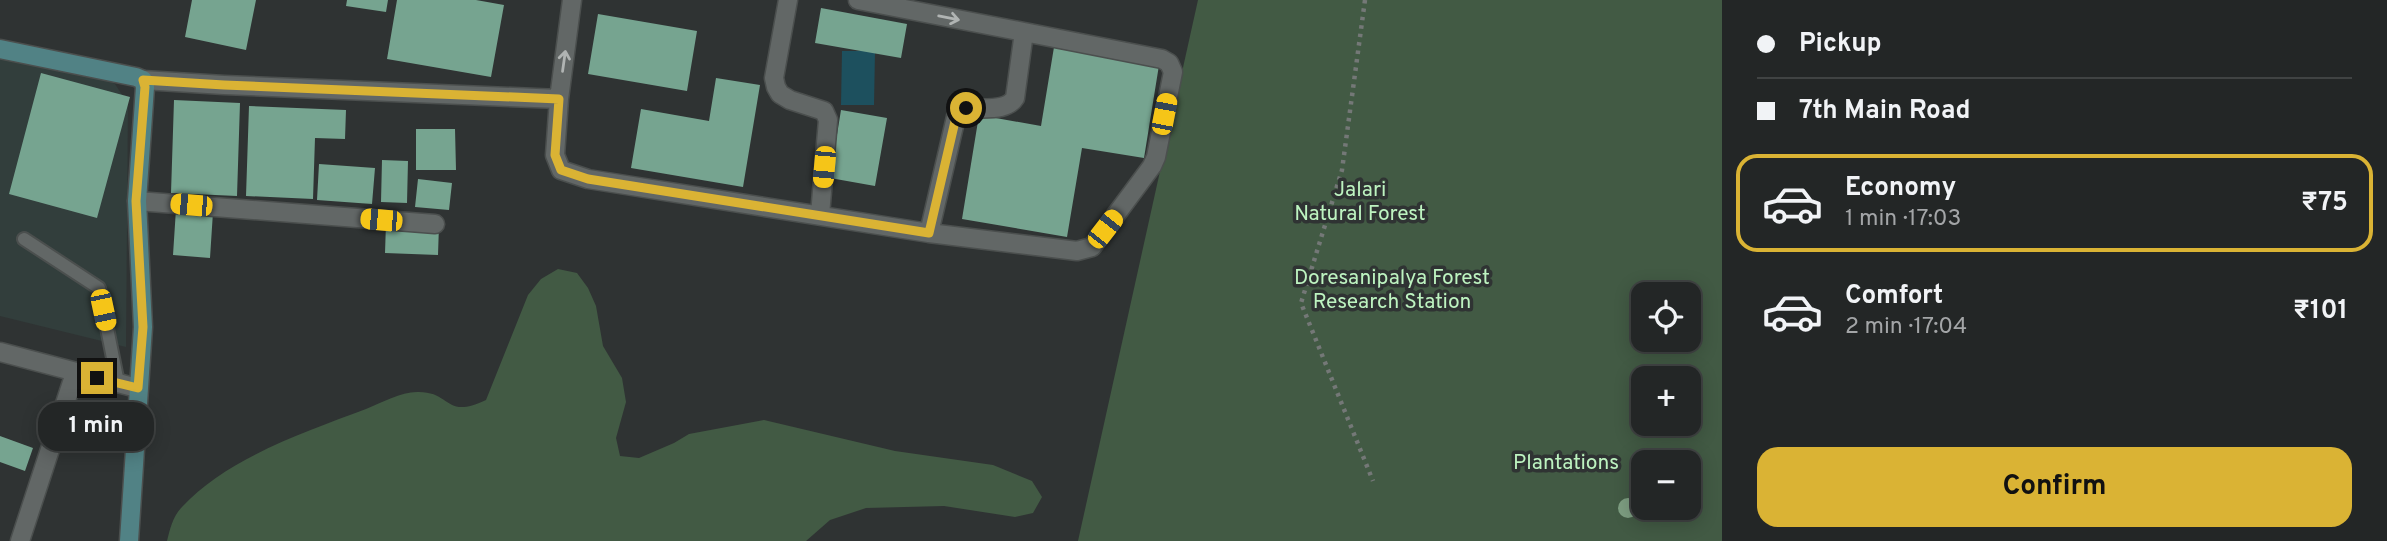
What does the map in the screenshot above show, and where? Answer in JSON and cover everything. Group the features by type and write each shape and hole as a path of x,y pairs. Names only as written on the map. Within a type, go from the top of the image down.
{"street":[{"path":"572,0 559,99 555,155 561,170 588,179 929,233 1077,251 1092,247 1156,157 1173,72 1169,63 1162,59 858,0"},
{"path":"788,0 774,78 780,94 824,111 828,120 820,215"},
{"path":"929,233 956,117 959,111 966,108 1004,107 1011,104 1015,97 1024,32"},
{"path":"0,49 143,80 559,99"},
{"path":"129,541 143,327 136,201 145,87 143,80"},
{"path":"136,201 435,224"},
{"path":"0,352 138,388"},
{"path":"20,541 75,373"}],"lane":[{"path":"24,239 99,288 118,383"}],"path":[{"path":"1365,0 1342,170 1301,303 1373,481"}],"shaded area":[{"path":"0,56 93,72 115,84 128,104 126,347 0,316"}],"green space":[{"name":"Doresanipalya Forest Research Station","path":"1198,0 1722,0 1722,541 1078,541"},
{"path":"558,269 577,273 588,288 596,306 603,346 622,378 626,402 616,438 620,456 639,458 689,434 764,420 895,451 993,465 1032,481 1042,497 1033,513 1015,517 944,506 866,508 830,520 806,541 167,541 176,514 200,490 221,474 268,448 411,392 428,393 462,407 486,400 528,295 541,279"}],"water":[{"path":"842,51 875,51 874,105 841,105"}],"building":[{"path":"192,0 256,0 246,50 185,37"},
{"path":"347,0 388,0 386,12 346,6"},
{"path":"397,0 476,0 504,5 491,77 387,59"},
{"path":"821,8 907,24 901,58 815,43"},
{"path":"598,14 697,31 687,91 588,74"},
{"path":"1055,41 1160,59 1144,158 1082,148 1067,237 962,219 979,115 1041,126"},
{"path":"41,73 130,97 97,218 9,194"},
{"path":"716,78 760,85 743,187 631,168 641,109 709,121"},
{"path":"174,100 240,103 237,196 171,193"},
{"path":"249,106 346,110 345,139 315,138 313,199 246,196"},
{"path":"841,110 887,118 875,186 830,178"},
{"path":"416,129 455,129 456,170 416,170"},
{"path":"382,160 408,161 407,203 381,202"},
{"path":"319,164 375,168 372,204 317,200"},
{"path":"418,179 452,183 449,210 415,207"},
{"path":"176,209 213,212 210,258 173,255"},
{"path":"386,223 439,225 438,255 385,253"},
{"path":"0,436 33,448 25,471 0,462"}],"route":[{"path":"97,378 138,388 143,327 136,201 145,87 143,80 559,99 555,155 561,170 588,179 929,233 956,117 959,111 966,108"}],"park label":[{"name":"Jalari Natural Forest","path":"1360,201"},
{"name":"Plantations","path":"1566,462"}]}
